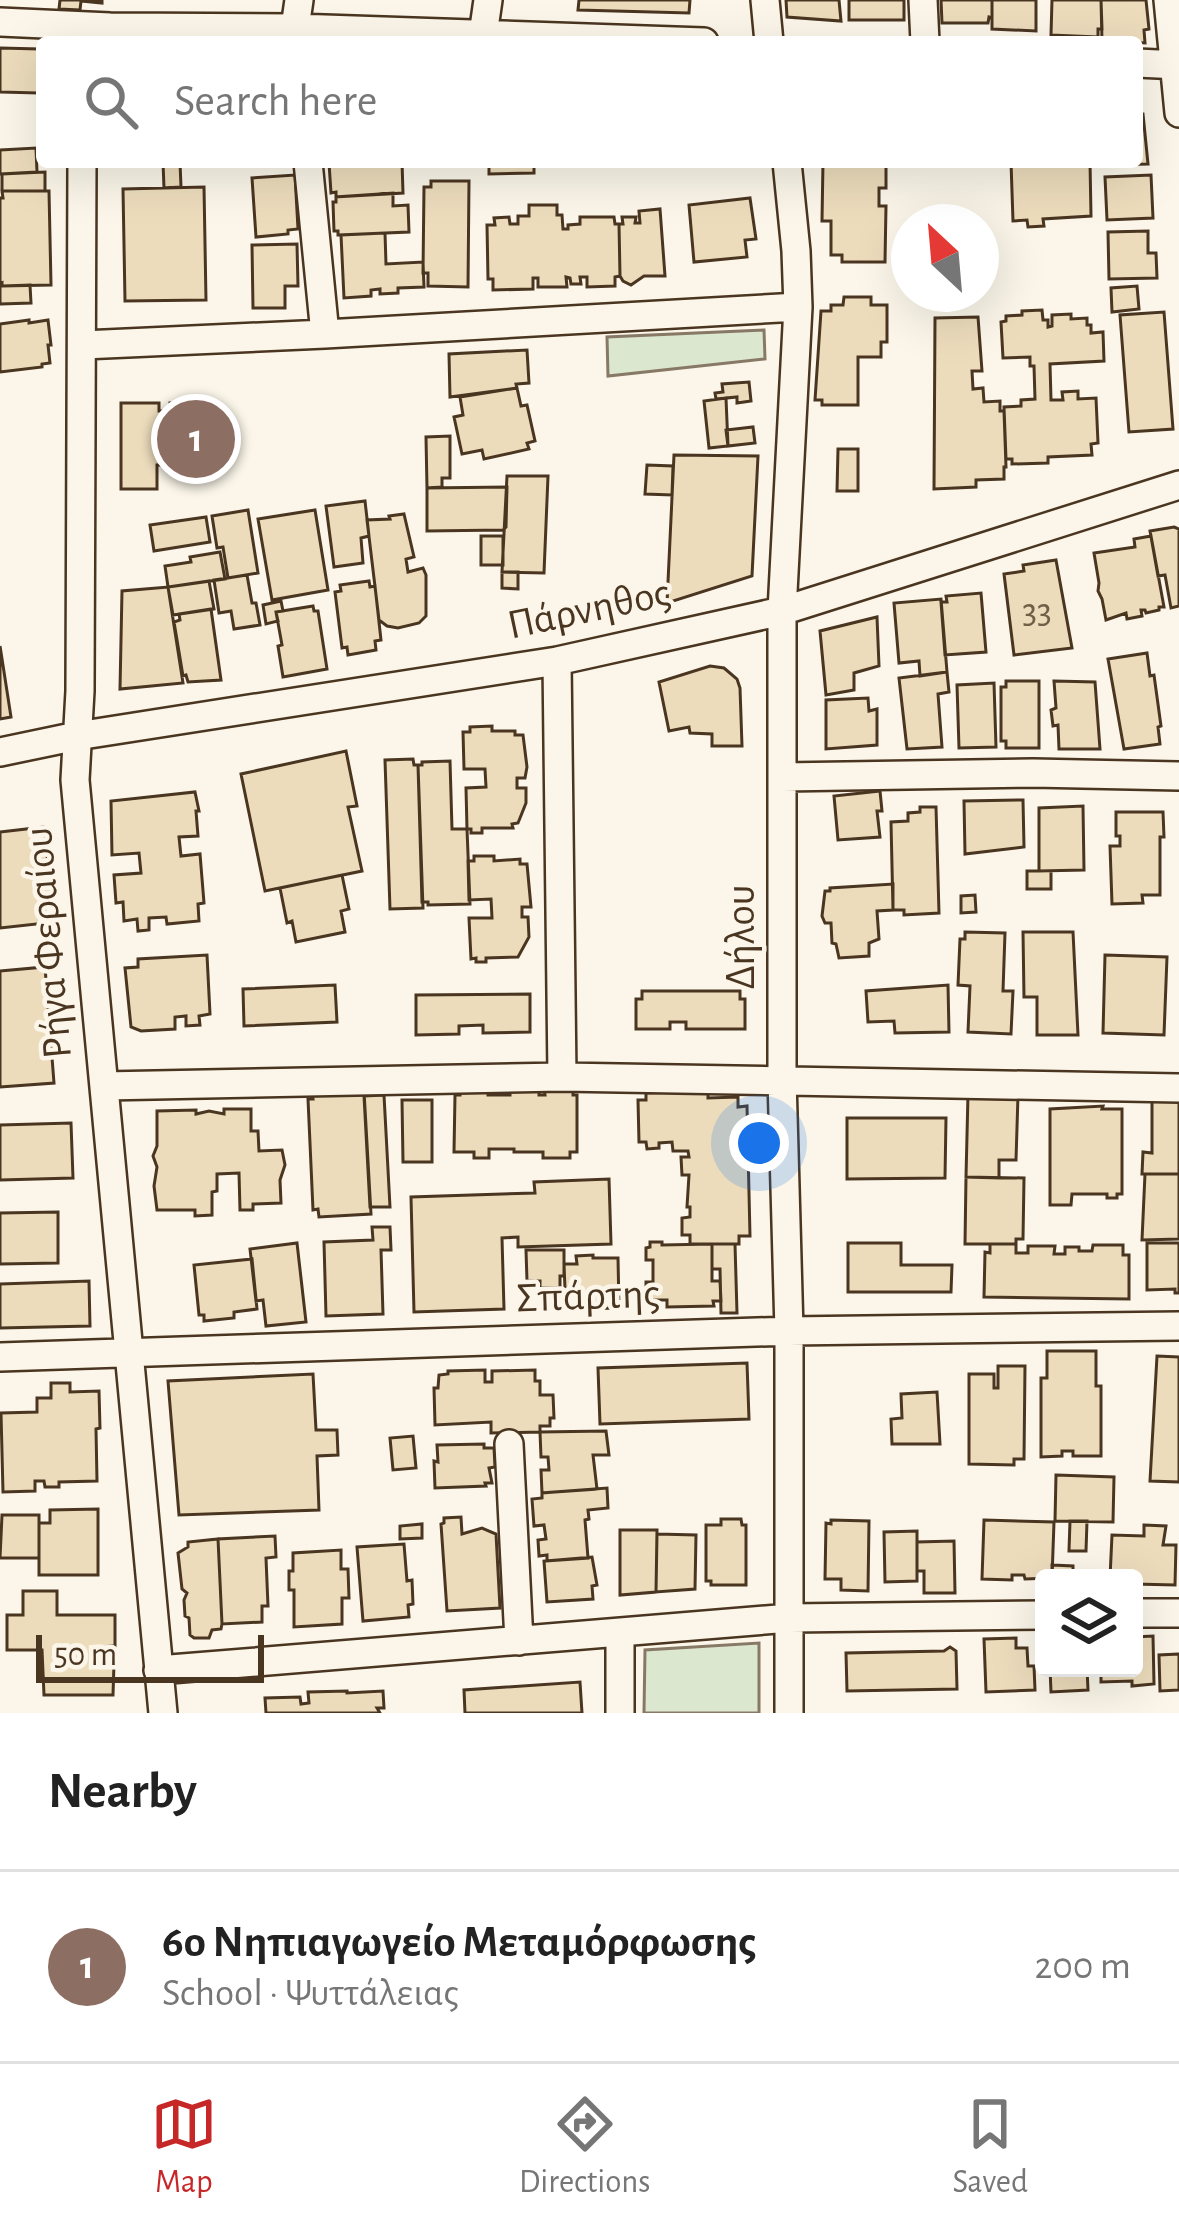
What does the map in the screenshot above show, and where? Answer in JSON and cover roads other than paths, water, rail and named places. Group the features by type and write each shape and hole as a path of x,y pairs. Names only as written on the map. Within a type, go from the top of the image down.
{"street":[{"path":"483,35 488,0"},
{"path":"765,0 768,36"},
{"path":"923,0 925,36"},
{"path":"1168,0 1179,112"},
{"path":"0,22 81,33 112,13 515,36"},
{"path":"1143,63 1177,65"},
{"name":"Ρήγα Φεραίου","path":"82,168 80,691 75,780 163,1713"},
{"path":"309,168 325,334"},
{"name":"Δήλου","path":"788,168 798,307 782,611 789,1713"},
{"path":"82,345 798,307"},
{"name":"Πάρνηθος","path":"0,752 557,661 782,611 1179,485"},
{"path":"557,661 562,1077"},
{"path":"783,776 1179,776"},
{"path":"104,1086 562,1077 1179,1088"},
{"name":"Σπάρτης","path":"0,1357 789,1331 1179,1326"},
{"path":"509,1444 519,1641"},
{"path":"1143,1613 1179,1613"},
{"path":"158,1670 790,1618 1035,1615"},
{"path":"620,1632 620,1713"}],"place":[{"name":"6ο Νηπιαγωγείο Μεταμόρφωσης","path":"196,439"}]}
